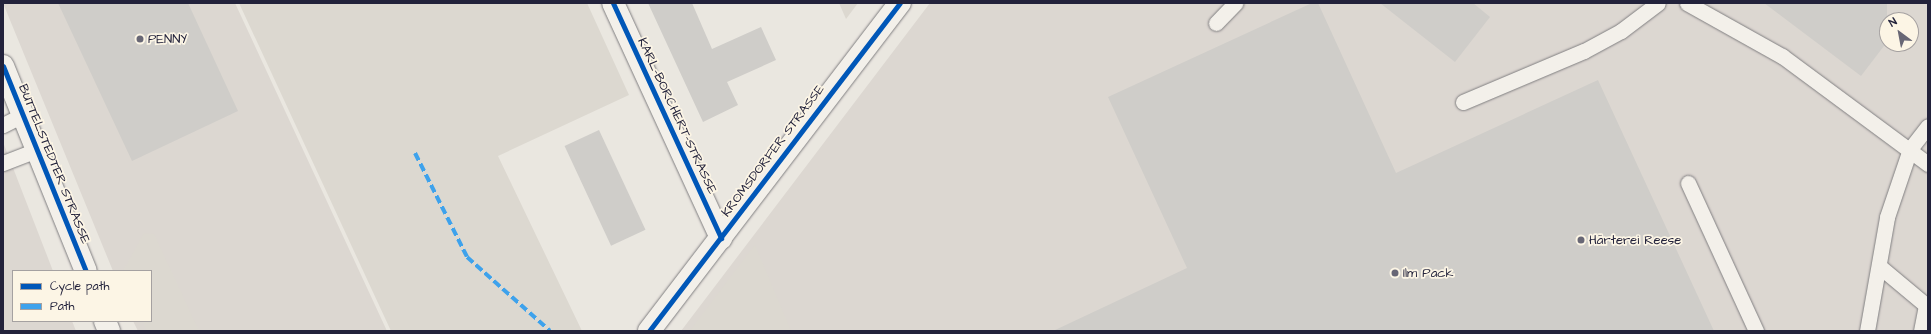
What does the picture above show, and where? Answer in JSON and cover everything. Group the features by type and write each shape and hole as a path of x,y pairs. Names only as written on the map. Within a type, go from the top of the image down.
{"street":[{"name":"KARL-BORCHERT-STRASSE","path":"613,3 721,238"},
{"name":"KROMSDORFER STRASSE","path":"649,331 900,3"},
{"name":"BUTTELSTEDTER STRASSE","path":"3,66 86,270"}],"lane":[{"path":"1216,23 1235,3"},
{"path":"1463,102 1584,51 1621,31 1658,3"},
{"path":"1687,3 1782,56 1910,149 1928,164"},
{"path":"3,125 23,115"},
{"path":"1867,331 1887,216 1910,149 1928,126"},
{"path":"3,163 37,150"},
{"path":"1688,183 1756,331"},
{"path":"1879,266 1927,307 1920,331"}],"shaded area":[{"path":"3,3 235,3 387,331 138,331 134,322 152,322 152,270 113,270"},
{"path":"239,3 587,3 629,95 498,156 582,331 391,331"},
{"path":"839,3 858,3 846,19"},
{"path":"930,3 1928,3 1928,331 681,331"},
{"path":"3,142 53,270 12,270 12,322 72,322 76,331 3,331"},
{"path":"144,233 154,234 199,331 147,331 143,322 152,322 152,270 124,270"},
{"path":"755,245 791,331 690,331"}],"building":[{"path":"58,3 188,3 238,111 132,161"},
{"path":"648,3 692,3 712,49 761,27 776,60 727,82 738,105 703,122"},
{"path":"1312,3 1318,3 1396,173 1598,80 1714,331 1053,331 1187,268 1108,97"},
{"path":"1380,3 1473,3 1490,17 1455,62"},
{"path":"1764,3 1887,3 1887,12 1879,12 1879,52 1861,76"},
{"path":"599,130 645,230 611,246 565,146"}],"marked path":[{"path":"415,153 467,257 550,331"}],"cycle path":[{"path":"613,3 721,238"},
{"path":"649,331 900,3"},
{"path":"3,66 86,270"}],"place":[{"name":"PENNY","path":"140,39"},
{"name":"Härterei Reese","path":"1581,240"},
{"name":"Ilm Pack","path":"1395,273"}]}
